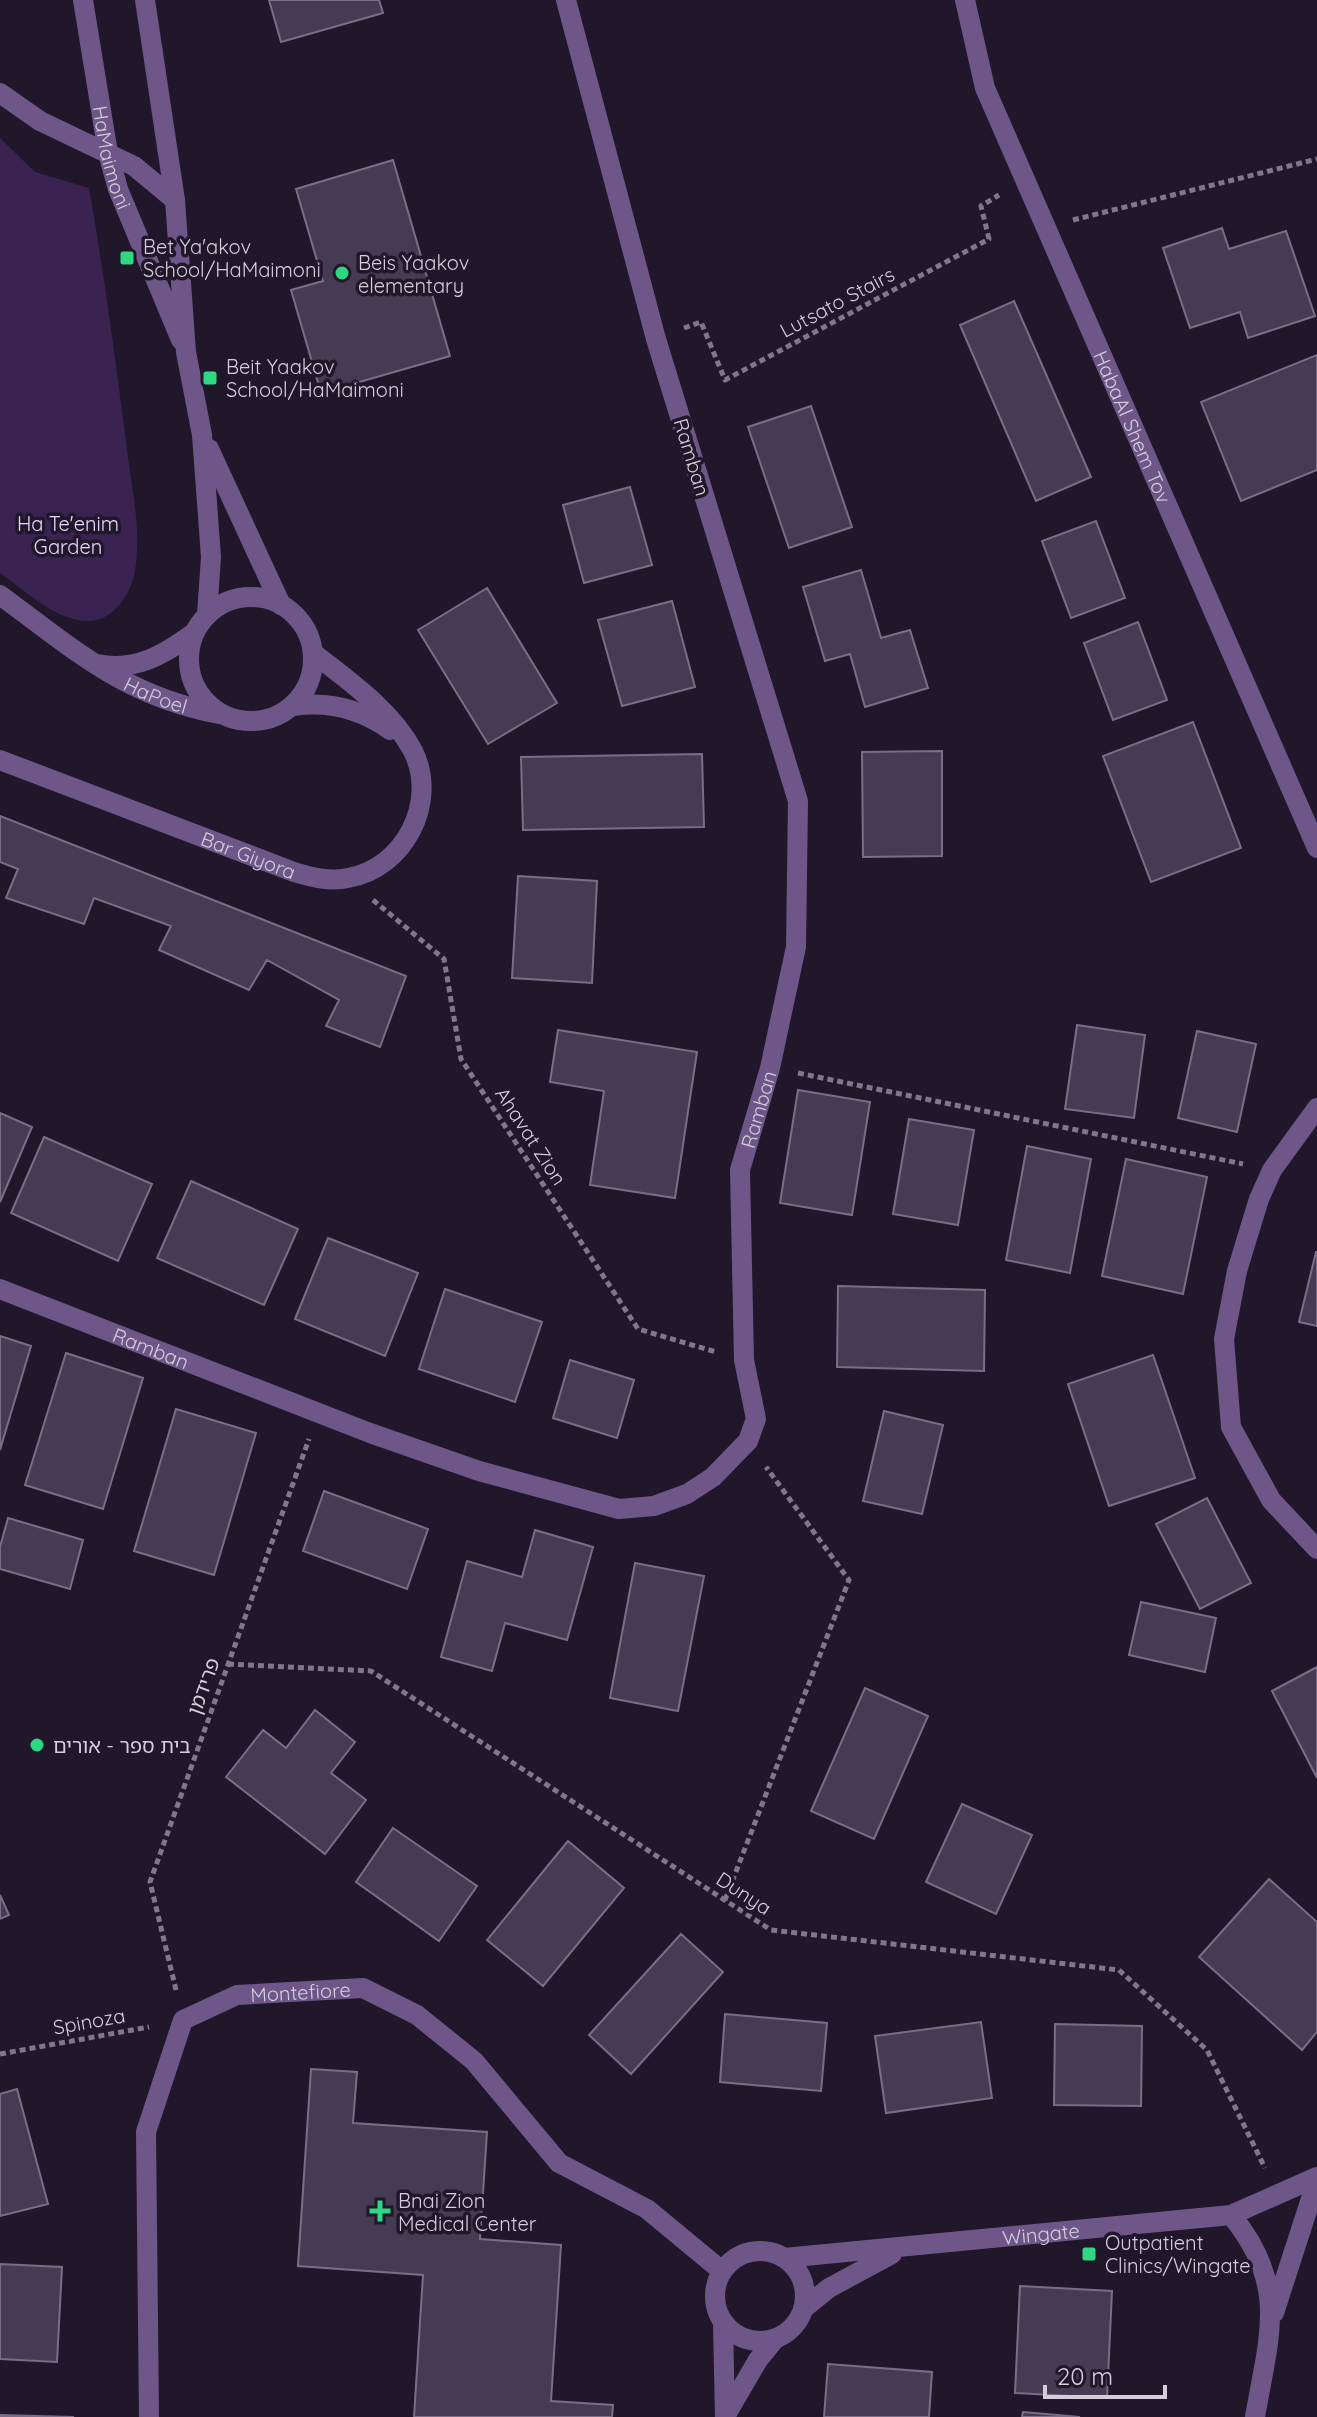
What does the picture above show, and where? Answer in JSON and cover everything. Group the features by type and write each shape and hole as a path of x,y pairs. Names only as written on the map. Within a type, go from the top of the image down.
{"street":[{"name":"HaMaimoni","path":"83,0 108,153 128,219 186,352"},
{"name":"HaMaimoni","path":"145,0 175,200 186,352 202,435 211,557 201,624"},
{"name":"Ramban","path":"0,1289 319,1413 479,1471 619,1509 654,1506 687,1494 713,1477 748,1441 756,1419 744,1360 740,1170 770,1068 796,947 798,801 656,339 566,0"},
{"name":"HabaAl Shem Tov","path":"965,0 985,88 1043,228 1317,848"},
{"path":"0,93 40,121 108,153 153,179 175,200"},
{"name":"HaMaimoni","path":"202,435 281,605"},
{"name":"HaPoel","path":"0,595 93,663 157,699 223,715"},
{"path":"242,598 262,598 281,605 303,626 313,653 312,674 293,706 277,716 260,721 241,721 223,715 207,704 190,671 189,651 201,624 223,603 242,598"},
{"name":"HaPoel","path":"93,663 120,666 140,664 160,656 201,624"},
{"name":"Bar Giyora","path":"0,760 294,872 320,879 348,878 373,870 396,854 412,831 420,805 421,778 413,752 384,714 313,653"},
{"path":"293,706 326,704 349,709 386,727 413,752"},
{"path":"1317,1108 1272,1170 1237,1271 1224,1339 1231,1427 1271,1500 1317,1549"},
{"name":"Montefiore","path":"183,2020 237,1995 363,1988 417,2015 474,2061 559,2163 647,2209 722,2271"},
{"path":"149,2417 146,2132 183,2020"},
{"path":"1255,2417 1273,2317 1317,2178"},
{"name":"Wingate","path":"784,2258 1231,2215 1317,2178"},
{"path":"1231,2215 1250,2238 1263,2265 1273,2317"},
{"name":"Wingate","path":"803,2309 838,2282 902,2249"},
{"path":"758,2251 784,2258 802,2280 803,2309 787,2332 775,2339 758,2360 725,2417 723,2323 714,2297 722,2271 731,2261 758,2251"},
{"path":"723,2323 746,2339 775,2339"}],"path":[{"path":"1043,228 1317,159"},
{"name":"Lutsato Stairs","path":"656,339 701,322 725,380 989,239 981,206 1024,181"},
{"name":"Ahavat Zion","path":"348,878 444,959 461,1059 638,1329 744,1360"},
{"path":"770,1068 1272,1170"},
{"name":"פרידמן","path":"183,2020 150,1882 319,1413"},
{"path":"725,1900 849,1580 748,1441"},
{"name":"Dunya","path":"228,1664 371,1671 771,1930 1119,1970 1207,2050 1277,2194"},
{"name":"Spinoza","path":"0,2054 183,2020"}],"green space":[{"name":"Ha Te'enim Garden","path":"0,138 35,172 89,188 135,509 137,543 134,576 128,591 113,612 98,620 78,620 54,611 0,573"}],"building":[{"path":"269,0 379,0 383,13 281,42"},
{"path":"393,160 450,356 321,393 291,290 323,281 296,189"},
{"path":"1222,228 1229,249 1286,231 1315,316 1248,338 1240,312 1190,328 1163,248"},
{"path":"1014,301 1091,477 1036,501 960,325"},
{"path":"1317,355 1317,470 1241,501 1201,402"},
{"path":"811,406 852,527 789,548 748,427"},
{"path":"630,487 652,565 584,583 563,505"},
{"path":"1096,521 1125,598 1071,618 1042,541"},
{"path":"861,570 881,638 910,630 928,688 865,707 850,654 825,661 803,587"},
{"path":"487,588 557,703 488,744 418,630"},
{"path":"672,601 695,687 622,706 598,620"},
{"path":"1138,622 1167,700 1113,720 1084,643"},
{"path":"1193,722 1241,848 1151,882 1103,756"},
{"path":"942,751 942,856 863,857 862,752"},
{"path":"702,754 704,827 523,830 521,757"},
{"path":"0,816 406,976 380,1047 326,1026 339,1000 267,960 249,990 159,950 171,926 94,898 84,924 6,898 18,869 0,862"},
{"path":"518,876 597,881 592,983 512,978"},
{"path":"1077,1025 1145,1035 1134,1118 1065,1109"},
{"path":"558,1030 697,1052 675,1198 590,1185 604,1091 550,1082"},
{"path":"1197,1031 1256,1044 1237,1132 1178,1118"},
{"path":"798,1090 870,1102 852,1215 780,1203"},
{"path":"0,1113 32,1127 0,1202"},
{"path":"909,1119 974,1130 958,1225 893,1214"},
{"path":"44,1137 152,1184 118,1261 11,1213"},
{"path":"1027,1146 1091,1159 1070,1273 1006,1260"},
{"path":"1126,1159 1207,1177 1183,1294 1102,1276"},
{"path":"191,1181 298,1229 264,1305 157,1258"},
{"path":"328,1238 418,1273 385,1356 295,1319"},
{"path":"1317,1252 1317,1326 1299,1322"},
{"path":"838,1286 985,1290 984,1371 837,1367"},
{"path":"445,1289 542,1322 515,1402 419,1369"},
{"path":"0,1336 31,1346 0,1450"},
{"path":"66,1353 143,1378 103,1509 25,1485"},
{"path":"1153,1355 1195,1478 1109,1506 1068,1384"},
{"path":"570,1360 634,1380 617,1438 553,1418"},
{"path":"176,1409 256,1433 214,1575 134,1551"},
{"path":"884,1411 943,1425 922,1514 863,1501"},
{"path":"324,1491 428,1529 407,1589 303,1551"},
{"path":"1207,1498 1251,1583 1200,1609 1156,1524"},
{"path":"8,1518 83,1540 70,1589 0,1569 0,1547"},
{"path":"535,1530 593,1547 567,1640 505,1623 492,1671 441,1657 467,1561 522,1577"},
{"path":"635,1563 704,1576 678,1711 610,1698"},
{"path":"1141,1602 1216,1618 1205,1672 1129,1655"},
{"path":"1317,1667 1317,1778 1272,1691"},
{"path":"865,1688 928,1716 874,1839 811,1811"},
{"path":"315,1710 355,1742 331,1773 366,1800 325,1854 226,1777 263,1730 286,1748"},
{"path":"962,1804 1032,1835 996,1914 926,1882"},
{"path":"393,1828 477,1886 439,1941 356,1882"},
{"path":"568,1841 624,1888 543,1986 487,1940"},
{"path":"1269,1879 1317,1922 1317,2032 1302,2050 1199,1957"},
{"path":"0,1895 9,1915 0,1919"},
{"path":"681,1934 723,1972 631,2074 589,2035"},
{"path":"725,2014 827,2023 821,2091 720,2082"},
{"path":"981,2022 992,2098 886,2113 875,2036"},
{"path":"1055,2024 1142,2026 1141,2106 1054,2105"},
{"path":"311,2069 357,2072 353,2123 487,2132 480,2239 561,2245 551,2401 613,2405 612,2417 414,2417 423,2275 298,2266"},
{"path":"17,2089 48,2204 0,2216 0,2094"},
{"path":"0,2264 62,2267 57,2362 0,2359"},
{"path":"1020,2286 1112,2291 1107,2398 1015,2393"},
{"path":"828,2364 932,2372 929,2417 824,2417"},
{"path":"1023,2412 1080,2417 1022,2417"},
{"path":"0,2415 74,2417 0,2417"}],"place":[{"name":"Bet Ya'akov School/HaMaimoni","path":"127,258"},
{"name":"Beis Yaakov elementary","path":"342,273"},
{"name":"Beit Yaakov School/HaMaimoni","path":"210,378"},
{"name":"בית ספר - אורים","path":"37,1745"},
{"name":"Bnai Zion Medical Center","path":"380,2211"},
{"name":"Outpatient Clinics/Wingate","path":"1089,2254"}]}
